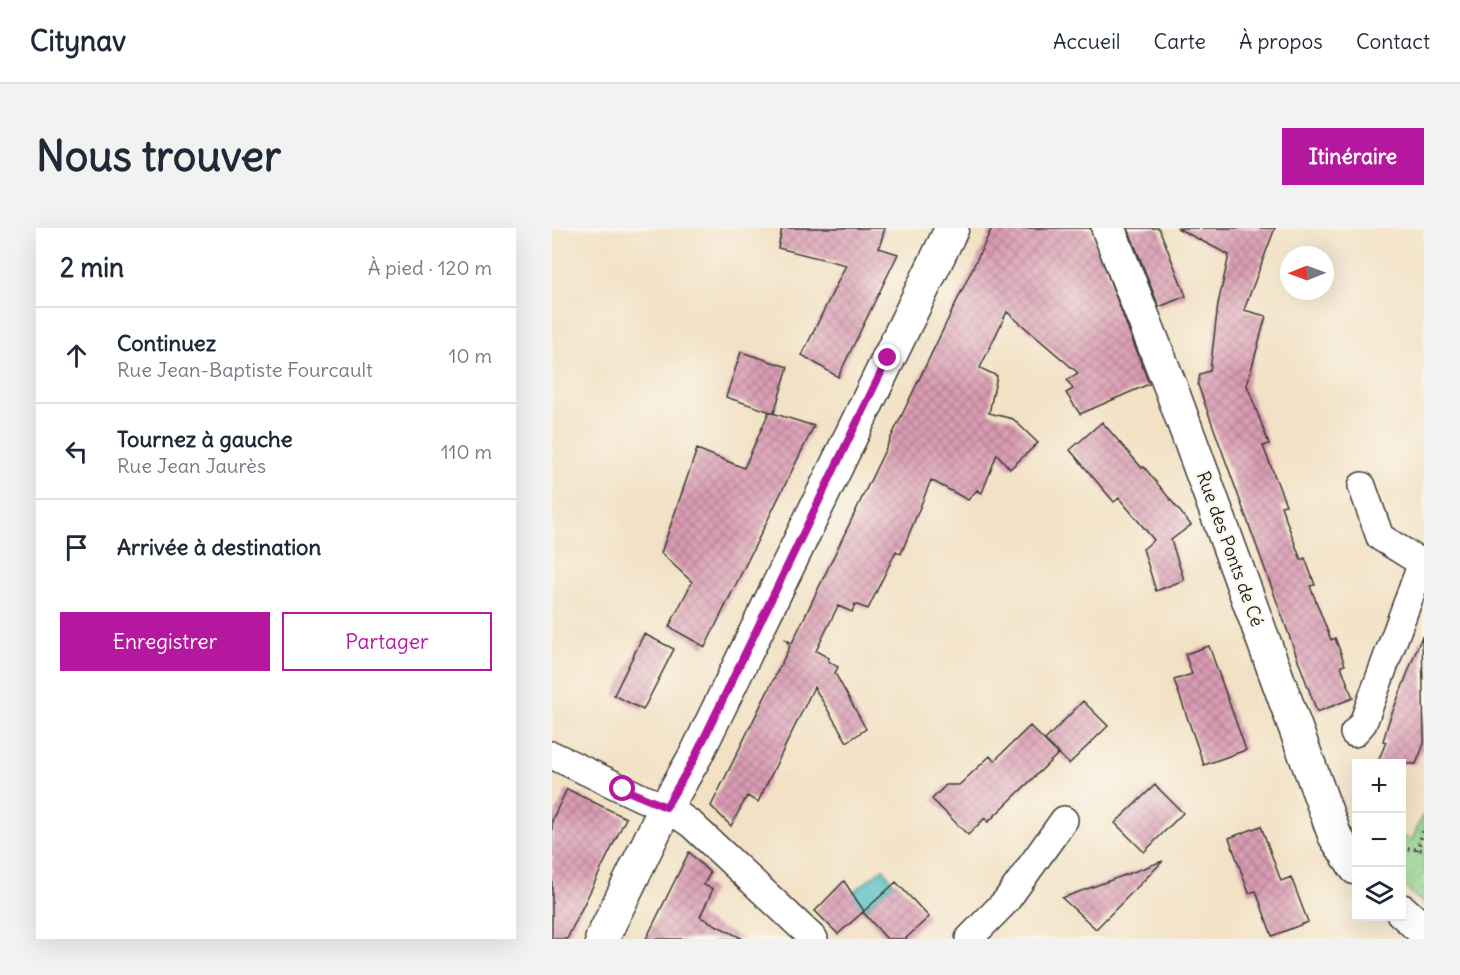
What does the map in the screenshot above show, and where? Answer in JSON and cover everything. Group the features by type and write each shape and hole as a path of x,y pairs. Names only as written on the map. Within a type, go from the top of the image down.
{"main road":[{"path":"602,939 666,807 694,759 952,228"},
{"name":"Rue des Ponts de Cé","path":"1108,228 1171,388 1335,836 1355,867"},
{"path":"1406,915 1424,931"}],"street":[{"path":"1353,734 1363,723 1423,563 1380,537 1362,486"},
{"path":"552,755 666,807 692,824 814,939"},
{"path":"969,939 1006,901 1065,820"}],"path":[{"path":"1418,850 1424,829"},
{"path":"1406,849 1424,850"}],"green space":[{"path":"1422,816 1424,817 1424,904 1406,888 1406,838 1412,840"}],"water":[{"path":"883,868 894,884 863,911 852,893"}],"building":[{"path":"782,228 885,228 879,248 898,254 838,377 802,355 846,265 778,248"},
{"path":"992,228 1090,228 1149,384 1080,414 1066,393 1073,389 1067,380 1078,373 1007,312 980,368 997,376 989,413 1013,419 1038,443 1010,469 997,454 982,493 977,490 968,500 931,480 901,554 896,551 868,609 855,604 852,612 838,606 816,651 829,658 828,661 838,667 835,673 866,729 847,742 814,687 758,802 747,796 731,826 711,806 790,646 786,640 792,643"},
{"path":"1128,228 1159,228 1186,296 1159,307"},
{"path":"1177,228 1275,228 1244,310 1266,316 1247,385 1269,444 1263,446 1286,505 1281,506 1301,560 1305,558 1315,585 1310,586 1331,640 1335,638 1340,651 1345,665 1341,666 1353,698 1317,712 1198,385 1200,374 1210,371 1218,304 1229,255"},
{"path":"741,352 788,367 774,413 726,397"},
{"path":"769,412 814,426 705,647 669,627 692,582 661,553 697,449 744,468"},
{"path":"1102,422 1142,468 1144,467 1191,525 1171,540 1184,580 1156,591 1143,549 1154,540 1119,498 1114,502 1070,450"},
{"path":"644,634 674,649 643,710 614,695"},
{"path":"1422,636 1424,744 1416,764 1406,764 1406,759 1379,759 1386,742 1383,741"},
{"path":"1209,646 1246,750 1204,765 1174,680 1192,674 1185,654"},
{"path":"1083,701 1108,726 1069,764 1045,740"},
{"path":"1030,726 1058,754 988,822 985,818 968,835 932,799 946,785 959,785 990,756 994,761"},
{"path":"1155,785 1183,813 1144,852 1115,823"},
{"path":"567,789 626,818 567,939 552,939 552,820"},
{"path":"1261,826 1281,881 1291,877 1308,922 1272,936 1256,891 1249,893 1229,838"},
{"path":"689,852 710,873 704,885 713,889 700,917 743,939 646,939"},
{"path":"1163,861 1096,929 1062,898"},
{"path":"844,881 864,911 838,934 815,911"},
{"path":"896,882 929,917 905,939 887,939 863,912"}],"route":[{"path":"623,789 666,807 694,759 888,358"}]}
